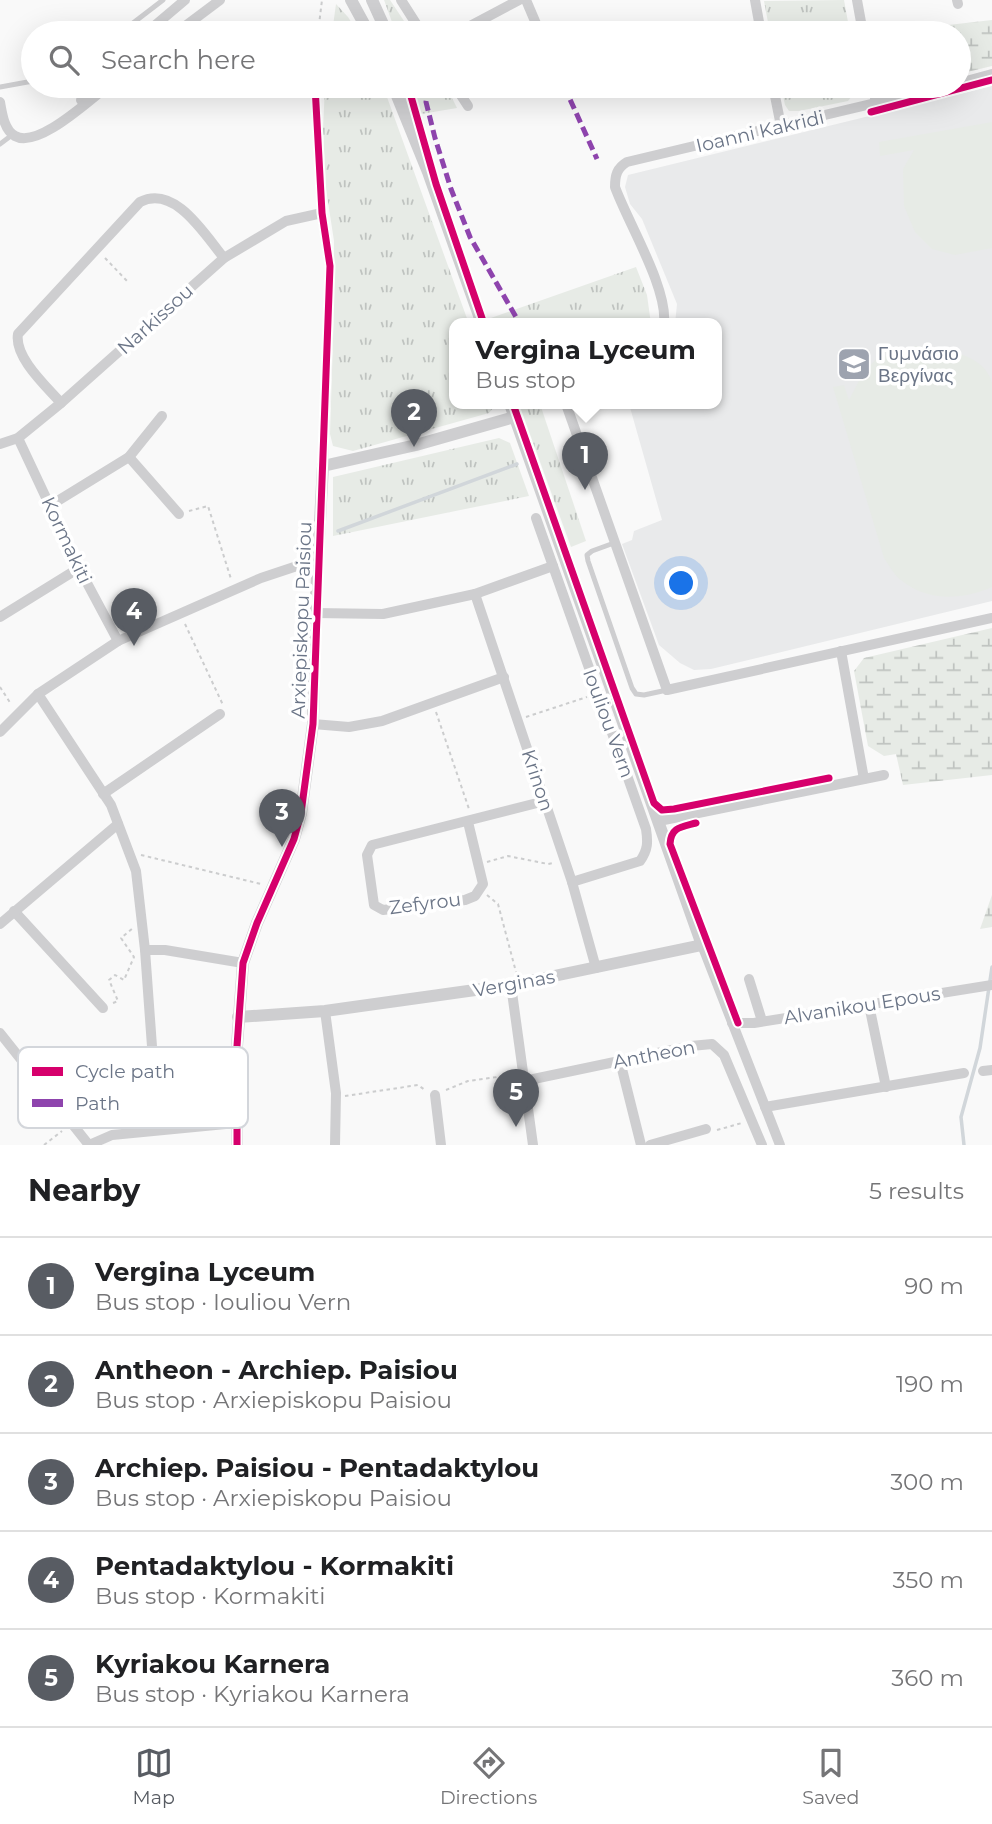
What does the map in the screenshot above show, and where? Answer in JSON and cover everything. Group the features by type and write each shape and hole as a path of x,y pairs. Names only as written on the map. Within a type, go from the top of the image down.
{"street":[{"path":"160,21 185,0"},
{"path":"192,21 220,0"},
{"path":"351,0 362,21"},
{"path":"372,0 382,21"},
{"path":"401,0 414,21"},
{"path":"480,21 519,0"},
{"path":"526,0 535,21"},
{"path":"755,0 757,21"},
{"path":"857,0 861,21"},
{"path":"971,80 992,74"},
{"path":"57,125 83,98"},
{"path":"0,102 3,118 12,135 32,138 57,125 92,98"},
{"name":"Arxiepiskopu Paisiou","path":"237,1047 243,963 257,923 290,849 301,813 313,724 315,613 330,266 322,213 316,98"},
{"path":"398,98 428,172 480,318"},
{"path":"407,98 428,172"},
{"path":"463,98 468,106"},
{"path":"776,98 782,126"},
{"path":"875,98 876,104"},
{"name":"Ioanni Kakridi","path":"664,318 659,290 615,187 616,172 627,162 900,98"},
{"path":"61,403 23,358 18,348 18,334 140,202 156,197 166,198 192,218 224,258"},
{"name":"Narkissou","path":"0,444 18,438 61,403 224,258 286,221 322,213"},
{"path":"512,409 702,945 780,1145"},
{"path":"568,409 667,690 992,618"},
{"path":"51,505 130,457 162,416"},
{"path":"323,466 416,445 514,417"},
{"name":"Kormakiti","path":"18,438 79,568 118,642"},
{"path":"130,457 179,514"},
{"name":"Iouliou Vern","path":"536,518 646,829 648,843 640,861 572,882"},
{"path":"0,732 38,694 118,642 261,578 318,559"},
{"path":"315,613 383,614 475,594 553,566"},
{"path":"0,617 79,568"},
{"name":"Krinon","path":"475,594 572,882 596,968"},
{"path":"841,651 864,779"},
{"path":"313,724 349,727 382,722 504,677"},
{"path":"38,694 111,805 136,871 152,1047"},
{"path":"103,794 220,714"},
{"path":"659,821 884,775"},
{"name":"Zefyrou","path":"470,821 480,864 483,884 481,890 465,900 383,910 374,905 367,855 370,847 376,843 545,801"},
{"path":"0,924 118,824"},
{"path":"14,911 103,1008"},
{"name":"Verginas","path":"238,1017 325,1011 515,985 702,945"},
{"path":"145,950 165,950 243,963"},
{"path":"749,979 762,1021"},
{"path":"515,985 533,1145"},
{"name":"Alvanikou Epous","path":"732,1023 762,1021 987,986"},
{"path":"869,1004 886,1087"},
{"path":"325,1011 336,1098 335,1145"},
{"path":"0,1035 18,1058"},
{"name":"Antheon","path":"524,1077 712,1044 724,1055 762,1145"},
{"path":"620,1060 641,1145"},
{"path":"765,1107 964,1073"},
{"path":"435,1095 440,1145"},
{"path":"74,1128 89,1145 112,1135 171,1128"},
{"path":"650,1145 706,1129"}],"lane":[{"path":"136,21 163,0"},
{"path":"0,87 21,83"},
{"path":"0,145 12,135"},
{"path":"614,543 587,555 632,688 636,694 644,695 667,690"}],"path":[{"path":"319,21 322,0"},
{"path":"97,250 128,282"},
{"path":"179,514 208,506 234,590"},
{"path":"180,614 224,709 220,714"},
{"path":"0,687 18,714"},
{"path":"518,719 598,694"},
{"path":"433,703 470,821"},
{"path":"129,853 272,887"},
{"path":"480,864 508,856 548,864 564,860"},
{"path":"481,890 498,904 515,985"},
{"path":"103,1008 118,1001 109,980 115,975 124,980 134,957 121,938 142,923"},
{"path":"336,1098 418,1086 435,1095 468,1081 524,1077"},
{"path":"706,1129 726,1128 752,1119"},
{"path":"44,1145 66,1128"}],"shaded area":[{"name":"Γυμνάσιο Βεργίνας","path":"992,86 992,601 711,669 694,670 680,663 659,645 622,544 632,540 634,531 662,520 630,409 722,409 722,318 676,318 677,304 642,219 630,204 625,187 628,175 943,98 971,98 971,91"}],"green space":[{"path":"384,0 390,0 404,21 392,21"},
{"path":"844,0 848,21 768,21 764,1"},
{"path":"336,4 350,21 334,21"},
{"path":"992,20 992,66 971,71 971,22"},
{"path":"324,98 387,98 467,318 449,318 449,409 492,409 489,413 353,451 333,446 330,434 334,241 326,189"},
{"path":"416,98 452,98 457,108 421,114"},
{"path":"784,98 850,98 848,101 799,111 789,111"},
{"path":"992,122 992,248 955,255 932,249 915,232 904,206 903,169 914,150 880,156 879,142"},
{"path":"636,267 647,295 650,318 491,318"},
{"path":"915,346 949,351 971,358 987,373 992,383 992,587 969,594 945,597 922,592 898,578 884,558 833,387 844,385 849,400 862,375 876,359"},
{"path":"521,409 542,409 586,541 571,547"},
{"path":"499,438 510,443 529,496 333,536 333,477"},
{"path":"992,628 992,775 903,785 896,754 884,756 868,746 854,671 864,658"},
{"path":"992,895 992,927 980,929"}],"waterway":[{"path":"338,531 517,464"},
{"path":"964,1145 961,1117 980,1048 992,967"}],"marked path":[{"path":"426,98 435,138 470,237 517,318"},
{"path":"569,98 597,159"}],"cycle path":[{"path":"971,86 992,80"},
{"path":"237,1047 243,963 257,923 294,839 301,813 313,724 330,266 322,213 316,98"},
{"path":"411,98 436,184 482,318"},
{"path":"871,112 924,98"},
{"path":"515,409 654,803 662,810 674,809 829,778"},
{"path":"696,823 675,831 670,844 738,1023"},
{"path":"237,1128 237,1145"}],"place":[{"name":"Γυμνάσιο Βεργίνας","path":"854,364"},
{"name":"Antheon - Archiep. Paisiou","path":"414,447"},
{"name":"Vergina Lyceum","path":"585,490"},
{"name":"Pentadaktylou - Kormakiti","path":"134,646"},
{"name":"Archiep. Paisiou - Pentadaktylou","path":"282,847"},
{"name":"Kyriakou Karnera","path":"516,1127"}]}
